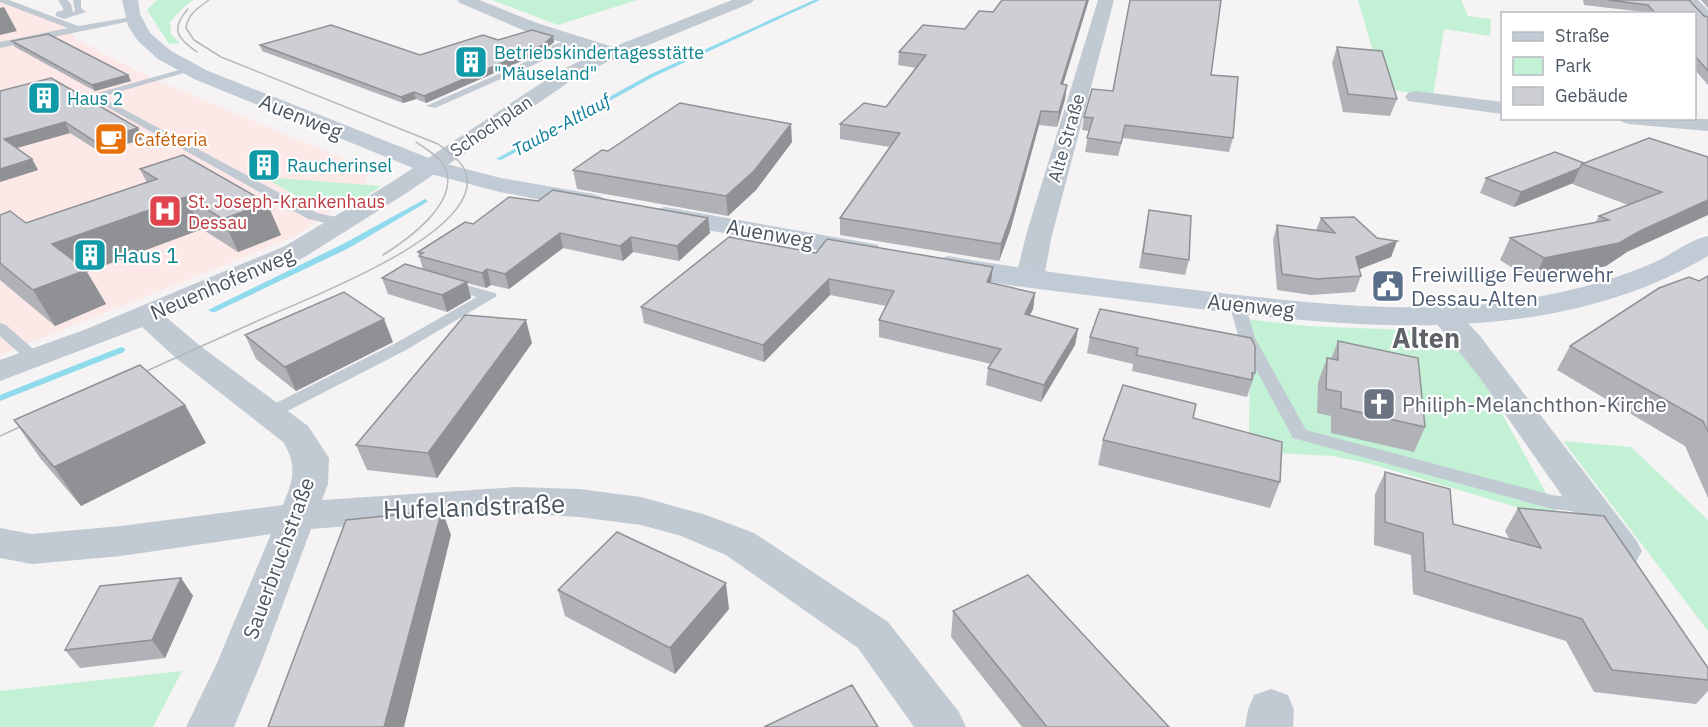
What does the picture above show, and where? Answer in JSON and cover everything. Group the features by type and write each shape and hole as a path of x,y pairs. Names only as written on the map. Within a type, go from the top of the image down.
{"main road":[{"path":"130,0 132,20"},
{"name":"Auenweg","path":"132,20 148,42 189,70 431,167 500,185 1030,278 1236,304 1366,314 1444,314 1533,307 1574,298 1619,286 1660,270 1708,244"}],"street":[{"path":"465,0 501,16 614,53"},
{"name":"Schochplan","path":"431,167 559,80 614,53 746,0"},
{"name":"Alte Straße","path":"1030,278 1039,235 1106,0"},
{"path":"1689,0 1708,19"},
{"path":"1415,97 1501,108"},
{"path":"1652,120 1708,125"},
{"name":"Neuenhofenweg","path":"0,371 146,315 277,261 345,223 431,167"},
{"path":"1444,314 1494,373 1533,431 1644,580"},
{"name":"Sauerbruchstraße","path":"146,315 188,352 296,434 311,458 310,484 298,516 239,663 210,727"},
{"name":"Hufelandstraße","path":"0,543 32,549 121,541 298,516 516,500 579,503 641,511 692,525 740,544 873,635 942,727"}],"lane":[{"path":"2,0 76,28"},
{"path":"62,0 67,4 69,11 59,14 64,16 82,12 77,9 77,0"},
{"path":"0,45 76,28 132,20"},
{"path":"0,39 65,24"},
{"path":"431,106 546,56 556,47 574,41"},
{"path":"189,70 92,96 313,216 345,223"},
{"path":"199,174 221,167"},
{"path":"270,413 400,347 490,296 428,279"},
{"path":"1236,304 1247,338 1299,434 1552,502 1589,506"},
{"path":"0,328 35,358"}],"shaded area":[{"name":"St. Joseph-Krankenhaus Dessau","path":"0,0 68,26 76,39 151,78 361,166 368,175 365,186 296,236 0,355"}],"green space":[{"path":"157,0 194,0 170,22 171,34 180,43 169,44 147,10"},
{"path":"492,0 637,0 558,25"},
{"path":"1358,0 1461,0 1468,16 1491,19 1490,36 1444,29 1433,96 1384,89"},
{"path":"263,177 381,186 363,198 334,207 309,202"},
{"path":"1247,319 1307,326 1407,330 1467,356 1481,376 1561,520 1371,464 1333,456 1274,453 1249,437 1250,342"},
{"path":"1563,441 1631,447 1708,520 1708,631"},
{"path":"182,671 153,727 0,727 0,691"}],"building":[{"path":"1002,0 1087,0 1061,84 1067,85 1059,112 1041,111 1012,214 1001,244 840,218 900,133 840,124 864,103 886,107 926,55 899,52 923,25 965,29 979,11 993,12"},
{"path":"1130,0 1221,0 1211,75 1238,77 1233,138 1125,125 1121,143 1087,138 1093,118 1084,117 1092,89 1113,91"},
{"path":"1608,0 1689,0 1704,16 1708,17 1708,71 1696,57 1696,12 1654,12 1648,5"},
{"name":"Betriebskindertagesstätte \"Mäuseland\"","path":"331,25 420,55 483,35 498,40 532,30 553,36 541,46 424,96 414,92 401,97 260,45"},
{"path":"48,34 128,75 92,85 12,41"},
{"path":"1337,47 1382,51 1397,99 1348,94"},
{"path":"51,78 138,128 94,141 65,122 4,139 32,159 0,169 0,91"},
{"path":"680,103 791,124 754,171 726,196 573,170 602,150 608,151"},
{"path":"1649,138 1708,157 1708,200 1619,243 1544,258 1510,238 1609,220 1599,216 1662,192 1582,164"},
{"path":"1555,152 1584,163 1580,168 1521,192 1486,178"},
{"path":"183,155 267,203 223,219 186,197 52,244 86,270 33,290 0,263 0,215 10,211 26,223 157,179 140,169"},
{"path":"553,190 708,218 677,246 631,237 620,246 560,233 505,274 487,269 482,273 419,256 423,253 418,252 465,222 473,224 509,197 538,201"},
{"path":"1149,210 1191,216 1189,260 1143,253"},
{"path":"1354,217 1377,238 1397,241 1356,257 1361,276 1317,279 1282,274 1277,225 1335,233 1321,218"},
{"path":"729,237 816,253 827,239 993,267 987,282 1035,293 1025,314 1078,329 1044,385 988,368 1001,349 879,320 894,291 829,279 763,345 641,307"},
{"path":"405,264 467,282 442,295 382,278"},
{"path":"1708,276 1708,432 1703,421 1570,346 1659,288 1689,277 1699,281"},
{"path":"344,292 384,319 285,367 245,335"},
{"path":"1100,309 1251,338 1255,346 1255,373 1252,373 1252,380 1136,355 1138,348 1090,337"},
{"path":"465,315 526,320 428,453 356,445"},
{"path":"1338,341 1418,358 1425,427 1341,408 1341,392 1326,389 1327,358 1338,360"},
{"path":"140,365 185,405 54,467 14,420"},
{"path":"1123,385 1196,404 1193,418 1282,442 1280,482 1103,440"},
{"path":"1385,472 1450,489 1453,524 1541,548 1518,508 1604,516 1708,668 1708,680 1612,670 1582,619 1425,571 1423,533 1385,522"},
{"path":"442,510 384,727 268,727 346,520"},
{"path":"617,532 726,583 670,648 558,590"},
{"path":"1028,575 1169,727 1047,727 953,611"},
{"path":"181,578 152,640 65,650 100,586"},
{"path":"852,685 878,727 764,727"}],"waterway":[{"name":"Taube-Altlauf","path":"499,159 653,75 818,0"},
{"name":"Taube-Altlauf","path":"212,310 346,246 425,201"},
{"name":"Taube-Altlauf","path":"0,398 121,350"}],"tram line":[{"path":"131,378 350,280 418,243 445,222 462,200 467,178 460,163 438,144 221,57 194,40 186,28 187,23 194,12 209,0"},
{"path":"188,9 179,22 178,33 197,52"},
{"path":"383,255 428,220 445,196 448,183 444,165 416,142"},
{"path":"0,436 35,420"}],"place":[{"name":"Betriebskindertagesstätte \"Mäuseland\"","path":"471,62"},
{"name":"Haus 2","path":"44,98"},
{"name":"Caféteria","path":"111,139"},
{"name":"Raucherinsel","path":"264,165"},
{"name":"St. Joseph-Krankenhaus Dessau","path":"165,211"},
{"name":"Haus 1","path":"90,255"},
{"name":"Freiwillige Feuerwehr Dessau-Alten","path":"1388,286"},
{"name":"Philiph-Melanchthon-Kirche","path":"1379,404"}],"district":[{"name":"Alten","path":"1426,337"}]}
